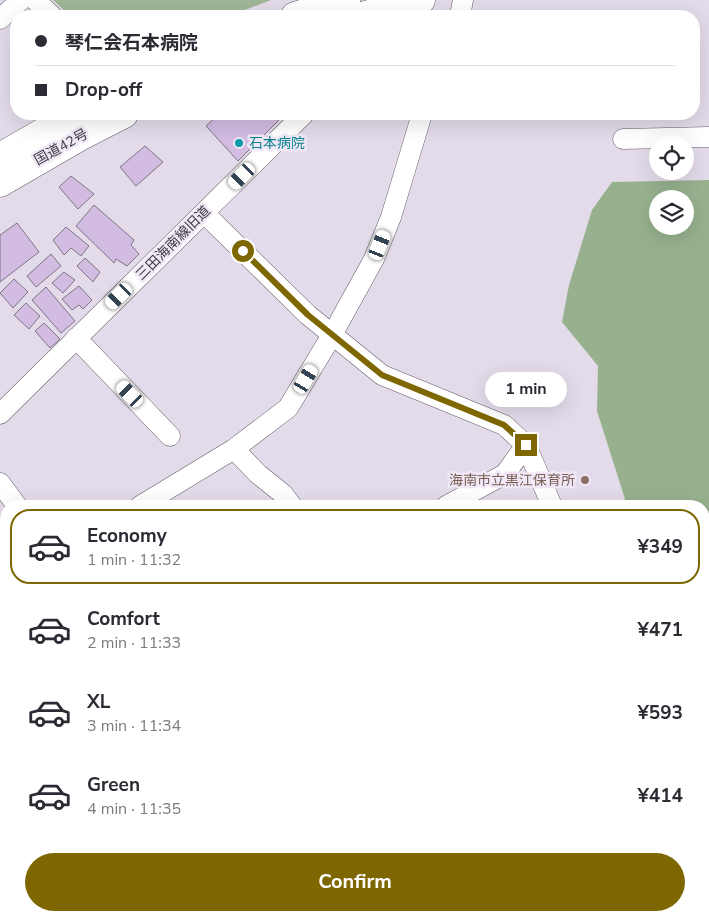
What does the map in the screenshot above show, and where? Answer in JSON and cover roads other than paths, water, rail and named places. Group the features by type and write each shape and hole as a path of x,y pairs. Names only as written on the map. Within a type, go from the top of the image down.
{"highway":[{"path":"314,10 346,0"},
{"path":"380,10 422,0"},
{"name":"国道42号","path":"3,165 66,120"},
{"name":"国道42号","path":"3,165 83,134 112,120"}],"street":[{"path":"0,19 21,0"},
{"path":"35,0 46,10"},
{"name":"三田海南線旧道","path":"0,414 298,120"},
{"path":"166,499 288,408 332,335 374,259 391,217 420,120"},
{"path":"623,139 709,137"},
{"path":"204,213 308,315 382,375 504,425 526,445 549,500"},
{"path":"76,338 170,436"},
{"path":"457,500 505,474 526,445"},
{"path":"234,449 258,474 283,494 288,500"},
{"path":"0,484 13,500"}],"place":[{"name":"石本病院","path":"239,143"},
{"name":"海南市立黒江保育所","path":"585,480"}]}
